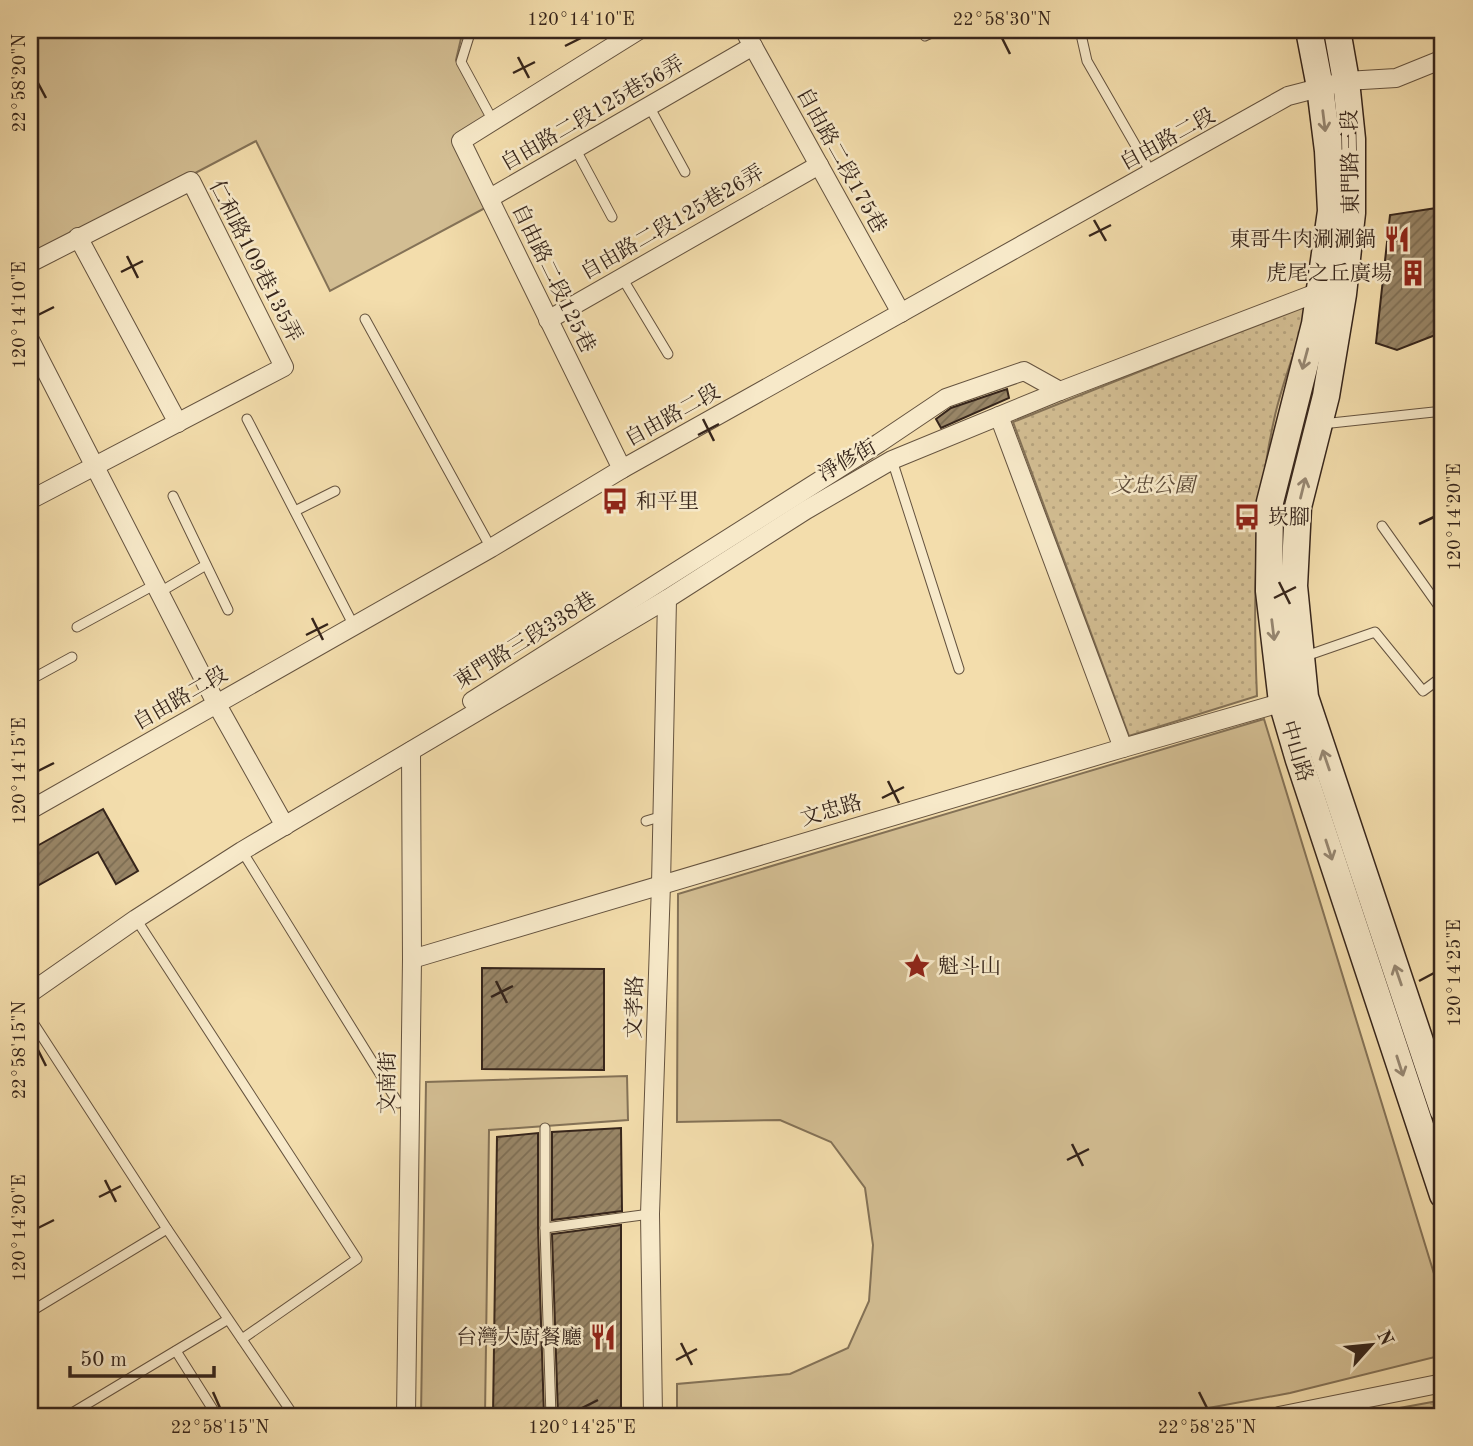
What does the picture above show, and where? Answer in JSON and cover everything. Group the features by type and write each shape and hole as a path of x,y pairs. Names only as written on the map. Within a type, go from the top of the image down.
{"main road":[{"name":"東門路三段","path":"1309,30 1328,151 1331,293"},
{"name":"東門路三段","path":"1331,293 1352,213 1352,139 1337,30"},
{"name":"中山路","path":"1331,293 1315,324 1304,420 1294,586 1301,658 1294,700 1443,1110"},
{"name":"中山路","path":"1304,420 1270,502 1269,591 1294,700 1303,773 1443,1195"}],"street":[{"path":"493,121 639,30"},
{"name":"自由路二段175巷","path":"744,30 901,313"},
{"name":"自由路二段125巷56弄","path":"490,198 753,46"},
{"name":"自由路二段","path":"30,810 491,548 622,469 1288,96 1346,81 1396,78 1443,59"},
{"name":"自由路二段125巷","path":"493,121 461,141 622,469"},
{"name":"自由路二段125巷26弄","path":"548,320 819,165"},
{"name":"仁和路109巷135弄","path":"30,263 191,181 284,367 30,500"},
{"path":"78,237 178,423"},
{"name":"淨修街","path":"411,751 667,599 806,510 892,460 1060,391 1331,293"},
{"path":"30,340 216,703 285,826"},
{"name":"東門路三段338巷","path":"30,993 136,919 242,851 411,751 423,732 946,398 1024,371 1060,391"},
{"path":"999,415 1122,748"},
{"name":"文孝路","path":"653,1416 650,1214 662,884 654,818 667,599"},
{"name":"文忠路","path":"412,960 1122,748 1294,700"},
{"name":"文南街","path":"406,1416 412,960 411,751"},
{"path":"1286,1416 1443,1383"}],"lane":[{"path":"471,30 461,62 493,121"},
{"path":"925,36 937,30"},
{"path":"1080,30 1087,61 1152,174"},
{"path":"650,107 685,172"},
{"path":"576,149 612,217"},
{"path":"621,276 668,354"},
{"path":"365,319 491,548"},
{"path":"1304,420 1443,411"},
{"path":"247,419 354,626"},
{"path":"892,460 959,669"},
{"path":"295,510 335,491"},
{"path":"173,496 228,610"},
{"path":"1382,526 1443,612"},
{"path":"77,627 206,565"},
{"path":"1301,658 1375,632 1423,691 1443,676"},
{"path":"30,680 72,657"},
{"path":"242,851 398,1104"},
{"path":"136,919 356,1259 242,1339"},
{"path":"30,1018 227,1320 294,1416"},
{"path":"545,1128 551,1416"},
{"path":"545,1228 650,1214"},
{"path":"30,1312 167,1229"},
{"path":"72,1415 227,1320"},
{"path":"176,1352 217,1416"}],"green space":[{"path":"30,30 463,30 456,60 489,120 454,141 485,208 330,291 256,141 30,260"},
{"name":"文忠公園","path":"1311,303 1277,405 1262,488 1255,592 1257,696 1129,736 1013,422"},
{"path":"1264,719 1443,1303 1443,1355 1290,1393 1165,1416 677,1416 677,1384 790,1374 848,1348 869,1301 873,1245 865,1188 831,1142 780,1120 677,1122 678,894"},
{"path":"627,1076 628,1120 489,1130 485,1416 421,1416 426,1082"},
{"path":"1443,1400 1443,1416 1356,1416"}],"building":[{"name":"虎尾之丘廣場","path":"1443,207 1443,332 1397,350 1376,343 1390,215"},
{"path":"1007,389 1009,398 941,428 936,419 951,408"},
{"path":"103,809 138,871 116,884 98,852 30,890 30,850"},
{"path":"482,968 604,969 604,1070 482,1069"},
{"path":"621,1128 622,1211 552,1220 552,1132"},
{"path":"538,1133 544,1416 493,1416 497,1137"},
{"path":"621,1225 621,1416 558,1416 552,1234"}],"place":[{"name":"東哥牛肉涮涮鍋","path":"1397,239"},
{"name":"虎尾之丘廣場","path":"1413,273"},
{"name":"和平里","path":"615,501"},
{"name":"崁腳","path":"1247,517"},
{"name":"魁斗山","path":"917,966"},
{"name":"台灣大廚餐廳","path":"603,1337"}]}
